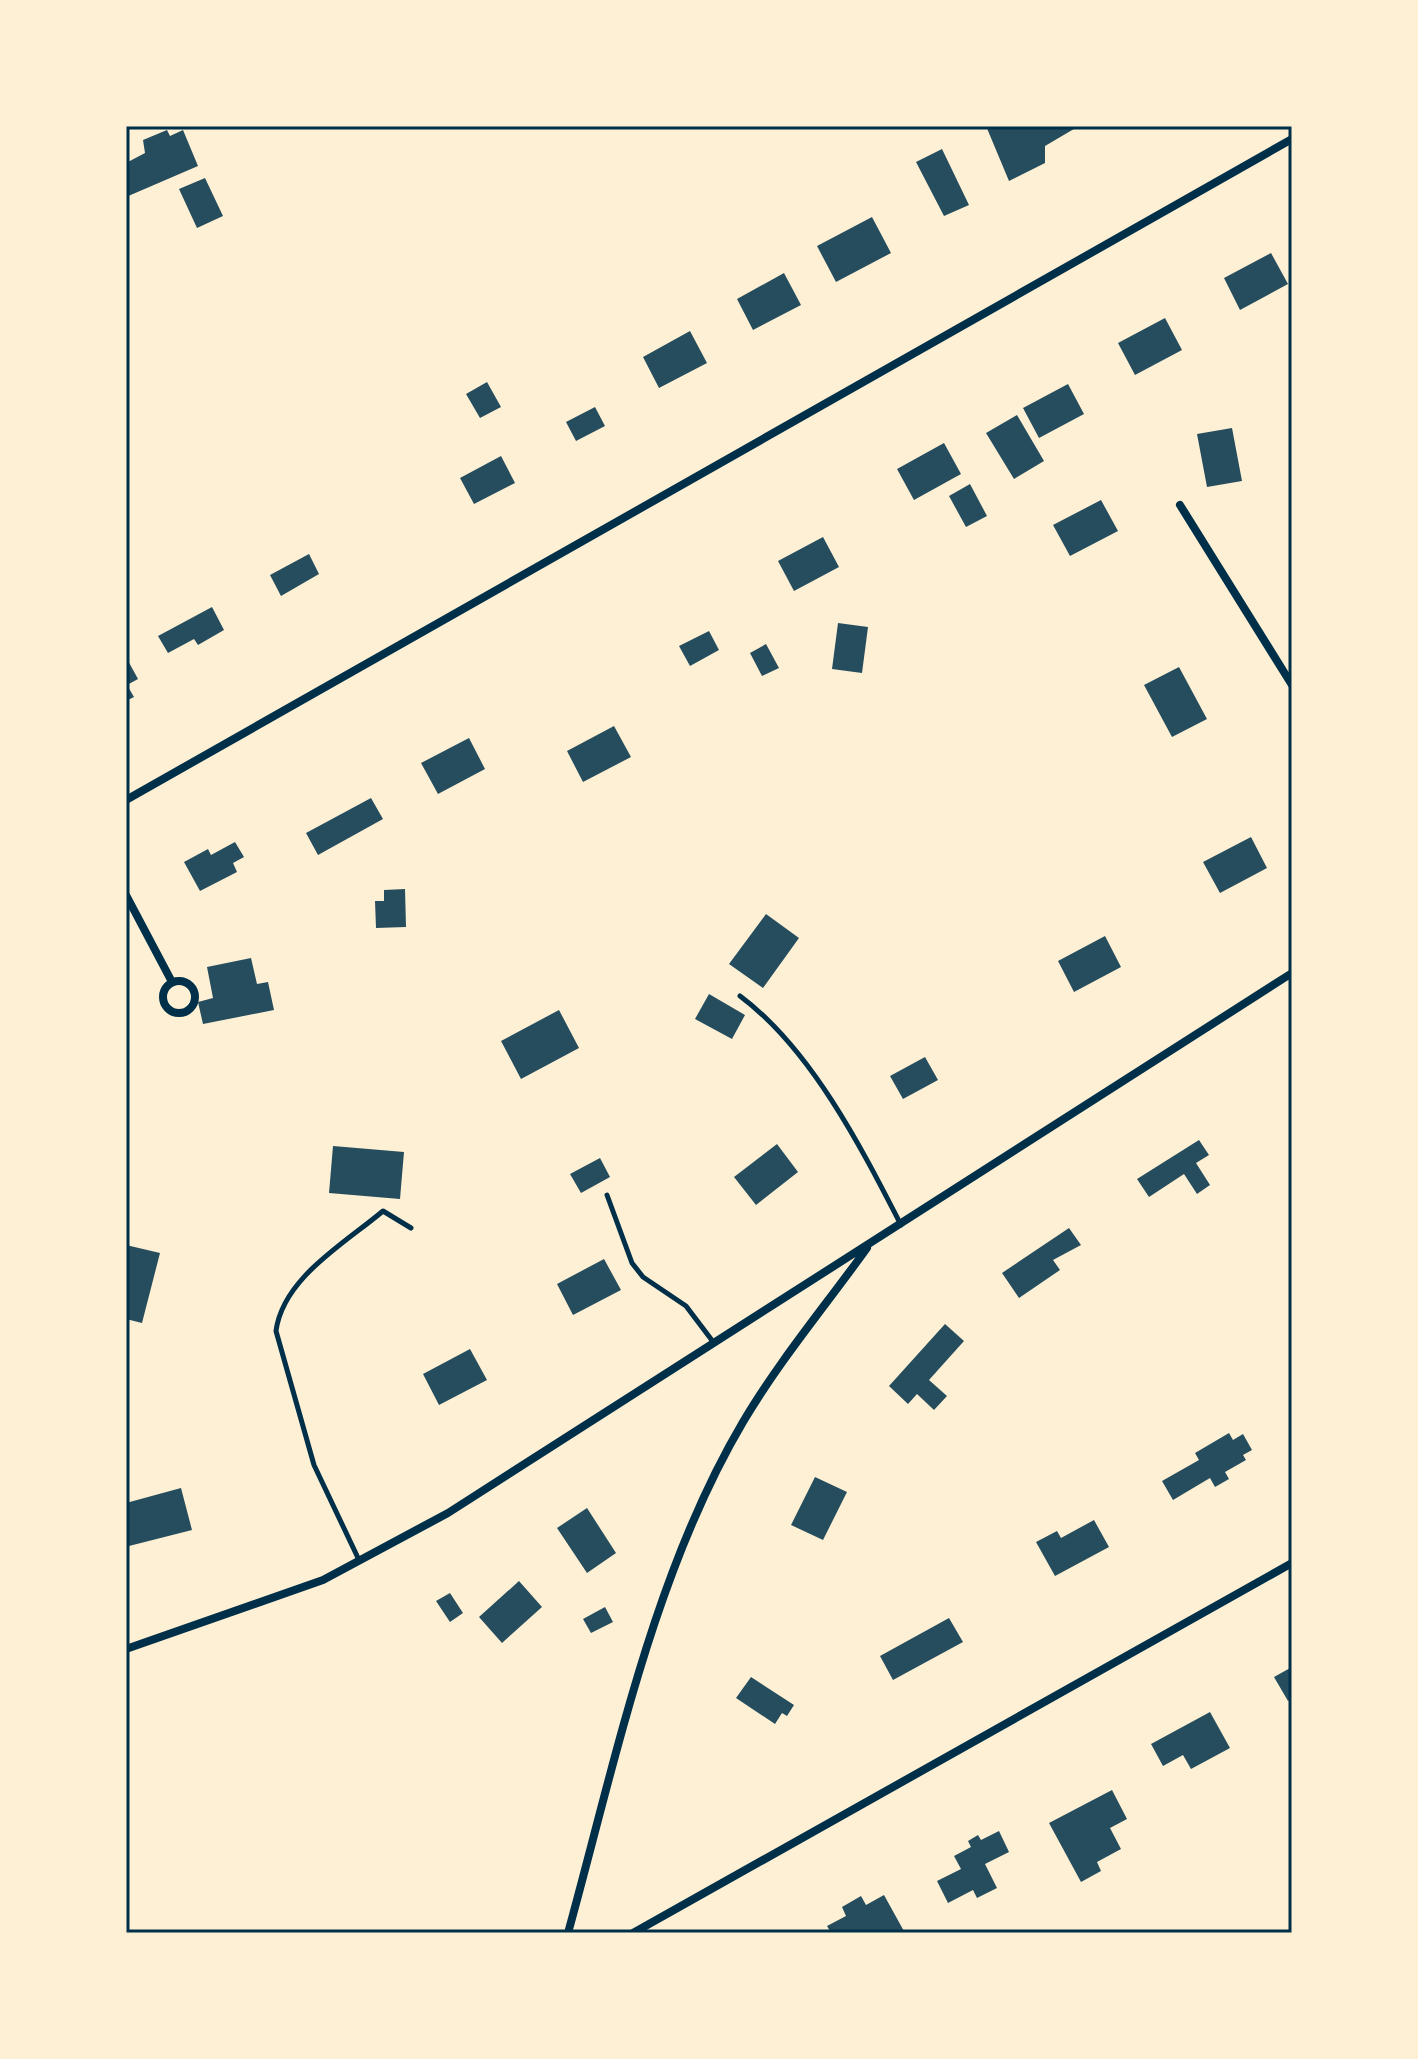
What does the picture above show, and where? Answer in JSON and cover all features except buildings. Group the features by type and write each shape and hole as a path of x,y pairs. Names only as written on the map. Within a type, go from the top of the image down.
{"street":[{"path":"126,800 1292,139"},
{"path":"1180,505 1292,685"},
{"path":"126,895 172,982"},
{"path":"126,1649 309,1585 448,1513 1292,973"},
{"path":"172,982 184,982 194,989 195,1002 187,1012 174,1013 165,1005 164,992 172,982"},
{"path":"568,1933 644,1658 694,1521 744,1421 871,1243"},
{"path":"633,1933 1292,1563"}],"lane":[{"path":"740,996 760,1011 843,1116 901,1225"},
{"path":"607,1195 632,1263 643,1277 686,1306 714,1343"},
{"path":"359,1560 314,1465 276,1331 278,1311 289,1291 383,1211 411,1228"}]}
